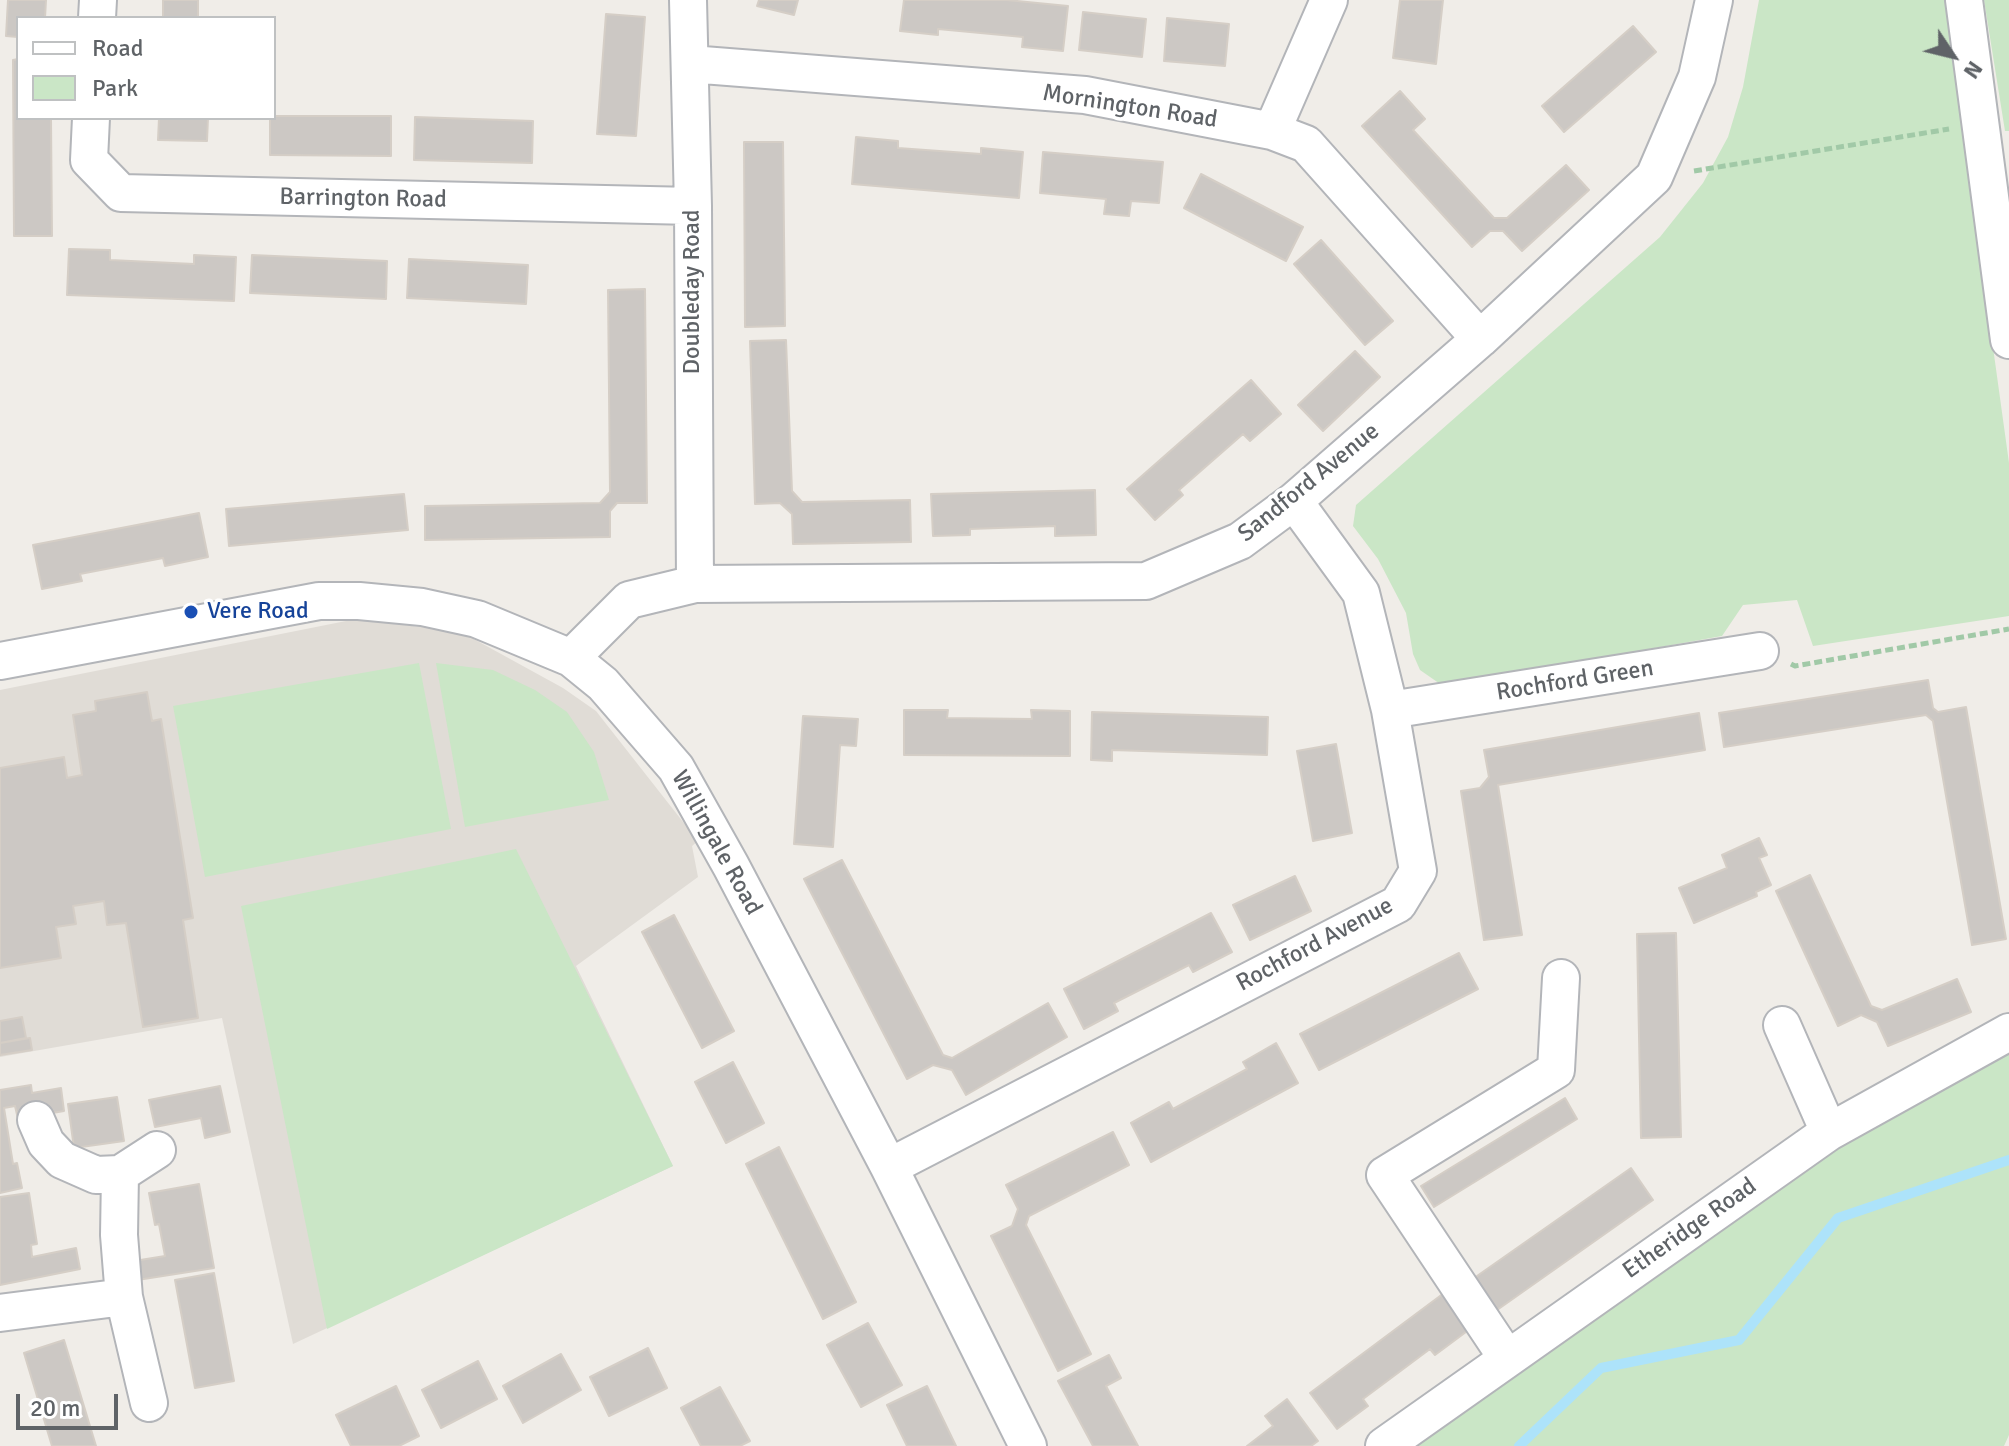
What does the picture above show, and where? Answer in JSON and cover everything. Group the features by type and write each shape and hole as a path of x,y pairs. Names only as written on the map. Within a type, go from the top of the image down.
{"street":[{"name":"Doubleday Road","path":"688,0 693,206 695,584"},
{"path":"1272,131 1329,0"},
{"name":"Sandford Avenue","path":"571,658 629,600 695,584 1146,581 1240,541 1294,501 1480,339 1654,177 1697,77 1714,0"},
{"path":"1964,0 1992,142 2009,340"},
{"name":"Mornington Road","path":"690,64 1085,95 1272,131 1306,144 1480,339"},
{"name":"Barrington Road","path":"91,120 89,160 121,193 693,206"},
{"name":"Rochford Avenue","path":"889,1167 1398,904 1418,871 1390,710 1361,593 1294,501"},
{"name":"Willingale Road","path":"0,661 319,601 422,607 477,619 571,658 603,684 676,768 889,1167 1028,1446"},
{"name":"Rochford Green","path":"1390,710 1760,651"},
{"path":"1507,1358 1385,1175 1556,1070 1561,978"},
{"path":"1782,1025 1829,1132"},
{"name":"Etheridge Road","path":"1384,1446 1829,1132 2009,1032"},
{"path":"36,1120 46,1143 62,1160 96,1175 120,1174 157,1150"},
{"path":"120,1174 119,1235 124,1297 149,1403"},
{"path":"0,1313 124,1297"}],"path":[{"path":"1654,177 1992,142"},
{"path":"1760,651 1795,666 2009,629"}],"shaded area":[{"path":"347,618 461,632 563,688 596,711 698,841 692,846 698,877 576,966 673,1166 293,1344 222,1018 0,1057 0,690 346,621"}],"green space":[{"path":"1759,0 1945,0 2009,463 2009,616 1813,646 1797,600 1743,605 1722,636 1443,686 1420,670 1413,654 1406,613 1378,559 1353,526 1356,505 1660,237 1703,183 1728,137 1743,87"},
{"path":"1984,0 2009,0 2009,131 2005,131"},
{"path":"419,663 451,829 205,877 173,706"},
{"path":"436,663 493,670 535,690 567,712 594,752 609,800 465,827"},
{"path":"516,849 673,1166 327,1329 241,906"},
{"path":"2009,1051 2009,1435 2004,1446 1411,1446 1839,1135"}],"building":[{"path":"8,0 46,0 45,16 16,16 16,37 6,36"},
{"path":"163,0 198,0 198,16 163,16"},
{"path":"759,0 798,0 794,15 757,6"},
{"path":"904,0 1007,0 1068,6 1063,51 1022,47 1023,37 938,29 938,35 900,31"},
{"path":"1400,0 1443,0 1436,64 1393,58"},
{"path":"1083,12 1146,19 1142,57 1079,50"},
{"path":"606,14 645,17 636,136 597,134"},
{"path":"1167,18 1229,24 1225,66 1164,61"},
{"path":"1633,26 1656,52 1564,132 1542,106"},
{"path":"16,59 16,120 51,120 52,236 14,236 13,60"},
{"path":"1400,91 1425,119 1413,130 1494,218 1507,218 1566,165 1589,190 1522,251 1503,231 1490,231 1472,247 1362,126"},
{"path":"276,116 391,116 391,156 270,155 270,120 276,120"},
{"path":"415,117 533,121 532,163 414,160"},
{"path":"159,120 208,120 207,141 158,140"},
{"path":"856,137 898,141 898,148 981,154 981,148 1023,152 1019,198 852,184"},
{"path":"744,142 783,142 785,326 745,327"},
{"path":"1043,152 1163,162 1159,203 1131,201 1129,216 1104,214 1106,199 1040,193"},
{"path":"1201,174 1303,227 1286,261 1184,208"},
{"path":"1321,240 1393,321 1365,345 1294,264"},
{"path":"69,249 110,250 110,260 194,264 194,255 236,257 234,301 67,295"},
{"path":"252,255 387,261 386,299 250,293"},
{"path":"409,259 528,265 526,304 407,298"},
{"path":"645,289 647,503 617,503 610,511 610,537 425,540 425,506 600,503 610,492 608,290"},
{"path":"786,340 792,491 802,502 910,500 911,542 793,544 792,514 780,503 755,504 750,341"},
{"path":"1355,351 1380,377 1323,431 1298,405"},
{"path":"1251,380 1281,414 1250,441 1243,434 1179,490 1183,495 1155,520 1127,489"},
{"path":"1095,490 1096,535 1055,536 1055,526 970,529 970,535 933,536 931,494"},
{"path":"404,494 408,530 229,546 226,509"},
{"path":"199,513 208,557 165,566 163,558 80,574 82,581 42,589 33,545"},
{"path":"1928,680 1933,708 1938,712 1966,707 2006,939 1972,945 1933,721 1926,715 1724,747 1719,713"},
{"path":"147,692 152,721 161,719 193,918 183,920 198,1018 143,1027 126,923 107,925 104,901 73,906 76,924 56,927 61,958 0,968 0,768 64,757 67,778 82,775 73,715 96,711 95,701"},
{"path":"904,710 948,710 947,718 1032,719 1031,710 1070,711 1070,756 904,755"},
{"path":"1092,712 1268,717 1267,755 1112,750 1112,761 1091,760"},
{"path":"1699,713 1705,750 1498,785 1522,935 1484,940 1461,791 1480,788 1489,777 1484,750"},
{"path":"803,716 858,719 856,746 840,745 833,847 794,844"},
{"path":"1336,744 1352,833 1313,841 1297,751"},
{"path":"1759,838 1767,855 1759,858 1771,885 1756,892 1757,896 1694,923 1679,888 1727,868 1722,855"},
{"path":"842,860 943,1055 952,1058 1048,1003 1067,1037 966,1095 952,1070 933,1065 907,1079 804,879"},
{"path":"1810,875 1871,1006 1882,1010 1957,979 1971,1012 1888,1046 1877,1022 1861,1015 1838,1026 1776,891"},
{"path":"1295,876 1311,911 1250,940 1233,905"},
{"path":"1211,913 1232,952 1193,972 1189,965 1114,1003 1118,1011 1084,1029 1064,989"},
{"path":"674,915 734,1031 702,1048 642,932"},
{"path":"1676,933 1681,1137 1641,1138 1637,934"},
{"path":"1459,953 1478,989 1319,1070 1300,1034"},
{"path":"22,1017 26,1038 0,1043 0,1021"},
{"path":"30,1038 32,1050 0,1055 0,1043"},
{"path":"1276,1043 1298,1083 1151,1162 1131,1123 1169,1102 1173,1109 1247,1069 1243,1062"},
{"path":"733,1062 764,1123 726,1143 695,1082"},
{"path":"31,1085 32,1093 61,1088 64,1111 18,1119 15,1106 4,1108 13,1164 17,1163 22,1188 0,1193 0,1090"},
{"path":"220,1086 230,1132 205,1138 201,1118 155,1127 149,1100"},
{"path":"117,1097 124,1141 74,1148 68,1104"},
{"path":"1565,1098 1577,1119 1434,1207 1421,1186"},
{"path":"1113,1132 1129,1165 1029,1216 1026,1225 1091,1354 1058,1371 991,1236 1012,1226 1018,1209 1006,1185"},
{"path":"779,1147 856,1302 823,1319 746,1164"},
{"path":"1631,1168 1653,1200 1490,1315 1467,1283"},
{"path":"199,1184 214,1268 131,1281 128,1262 165,1256 149,1193"},
{"path":"29,1193 37,1244 31,1245 32,1257 76,1248 80,1269 0,1285 0,1197"},
{"path":"214,1273 234,1381 195,1388 175,1280"},
{"path":"1444,1293 1470,1329 1435,1355 1430,1349 1363,1399 1368,1406 1337,1429 1310,1393"},
{"path":"868,1323 902,1385 861,1407 827,1345"},
{"path":"64,1340 96,1446 52,1446 24,1353"},
{"path":"648,1348 667,1388 609,1416 590,1377"},
{"path":"561,1354 581,1390 523,1423 503,1386"},
{"path":"1109,1355 1121,1378 1106,1386 1138,1446 1093,1446 1058,1381"},
{"path":"478,1361 497,1399 441,1428 422,1390"},
{"path":"396,1386 419,1436 399,1446 351,1446 336,1415"},
{"path":"927,1386 956,1446 907,1446 887,1405"},
{"path":"720,1387 750,1441 740,1446 701,1446 681,1408"},
{"path":"1287,1399 1318,1441 1311,1446 1247,1446 1273,1426 1265,1416"}],"waterway":[{"path":"1519,1446 1601,1368 1739,1340 1838,1218 2009,1160"}],"place":[{"name":"Vere Road","path":"191,612"}]}
